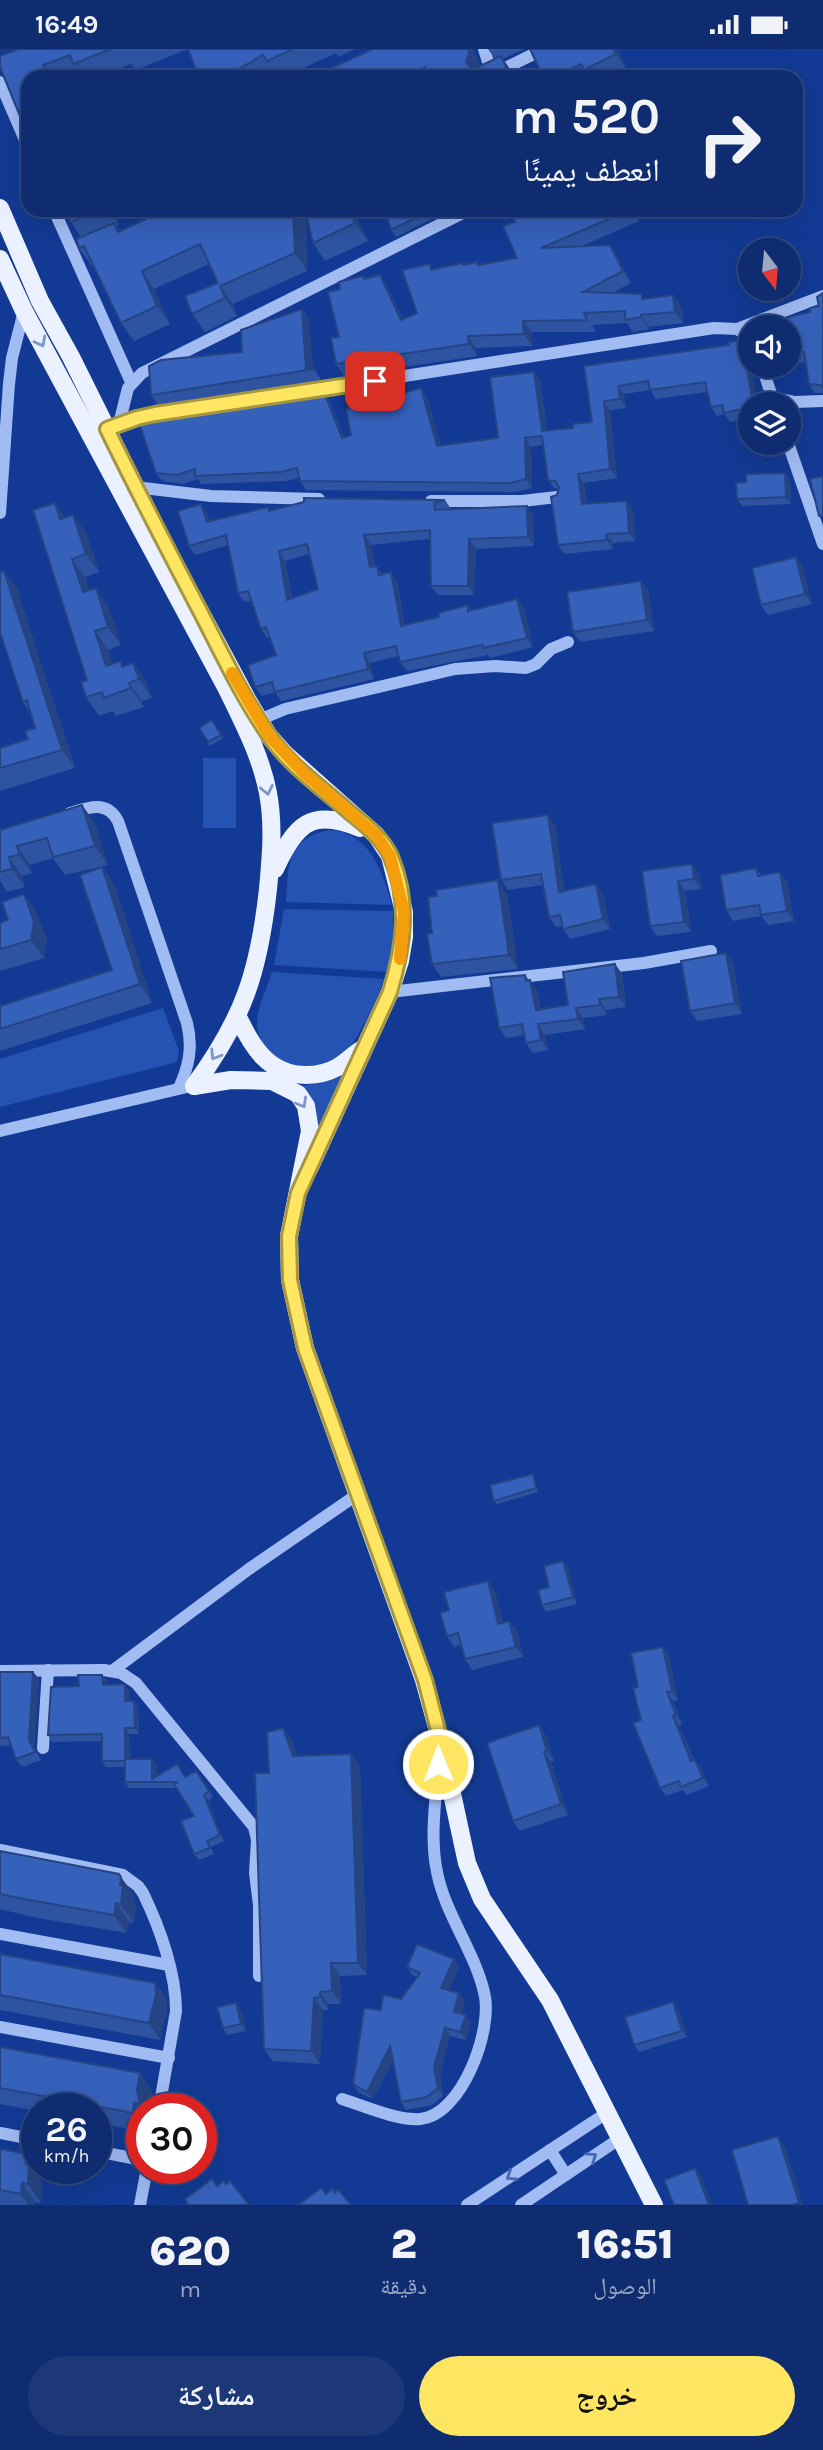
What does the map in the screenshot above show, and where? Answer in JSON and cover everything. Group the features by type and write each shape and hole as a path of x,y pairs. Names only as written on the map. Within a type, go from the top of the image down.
{"main road":[{"path":"0,208 40,301 236,681 252,723 255,747 268,792 273,838 261,944 253,978 238,1017 187,1087"},
{"path":"0,259 24,311 106,430 158,559 252,723 376,835 390,856 404,912 400,961 390,992 298,1193"},
{"path":"268,885 292,835 310,822 341,820 376,835"},
{"path":"238,1017 274,1075 298,1094 306,1106 310,1131 289,1236 290,1280 305,1348 425,1680 467,1863 482,1899 542,1985 654,2205"},
{"path":"187,1087 274,1075 318,1074 338,1067 364,1048"}],"street":[{"path":"484,49 488,70"},
{"path":"501,70 544,49"},
{"path":"0,82 21,131"},
{"path":"57,217 131,382"},
{"path":"106,430 131,382 142,373 455,217"},
{"path":"74,254 86,248"},
{"path":"295,393 714,328 737,328 823,296"},
{"path":"0,513 12,358 24,311"},
{"path":"801,402 823,401"},
{"path":"106,430 137,418 181,410"},
{"path":"792,455 823,544"},
{"path":"135,487 211,496 326,499"},
{"path":"424,501 522,501 557,497"},
{"path":"252,723 285,709 455,669 495,666 526,668 536,664 551,649 568,642"},
{"path":"0,1132 187,1087 191,1048 187,1023 118,821 108,808 99,806 64,815"},
{"path":"390,992 644,963 711,951"},
{"path":"112,1671 249,1569 358,1494"},
{"path":"43,1748 48,1669"},
{"path":"0,1671 112,1671 136,1683 254,1827 257,1840 255,1865 259,1905 259,1976"},
{"path":"342,2099 408,2119 435,2115 447,2108 456,2097 483,2039 486,2024 485,1994 442,1891 435,1859 433,1843 440,1738"},
{"path":"0,1850 114,1873 138,1886 147,1902 175,1987 176,2011 162,2093"},
{"path":"0,1934 169,1965"},
{"path":"0,2027 169,2058"},
{"path":"467,2205 608,2112"},
{"path":"0,2133 21,2137"},
{"path":"521,2205 540,2199 566,2175 621,2137"},
{"path":"550,2150 566,2175"},
{"path":"140,2205 144,2184"}],"shaded area":[{"path":"203,758 236,758 236,828 203,828"},
{"path":"329,830 343,832 355,838 372,855 384,879 392,905 286,902 289,866 297,847 315,834"},
{"path":"284,909 393,911 393,947 388,972 274,965"},
{"path":"272,972 384,979 350,1048 335,1062 303,1070 279,1061 266,1048 258,1033 259,1011"},
{"path":"163,1008 179,1051 177,1062 0,1107 0,1059"},
{"path":"349,1066 319,1137 314,1104 302,1086 318,1082"}],"building":[{"path":"19,49 111,49 73,64 70,55 43,65 45,70 21,70 21,119 0,67 0,56"},
{"path":"188,49 293,49 267,61 263,55 237,70 196,70"},
{"path":"373,49 468,49 466,62 470,67 478,67 501,56 508,70 426,70 425,67 418,70 327,70"},
{"path":"530,49 613,49 616,54 584,70 581,64 568,70 540,70"},
{"path":"68,217 83,217 71,222"},
{"path":"145,217 293,217 295,253 220,286 225,298 192,314 185,296 218,283 200,244 142,271 157,306 121,323 84,246 79,248 76,239 114,223 118,232 146,219"},
{"path":"307,217 352,217 355,223 313,243"},
{"path":"387,217 417,217 391,230"},
{"path":"513,217 614,217 541,248 610,245 623,271 583,292 642,294 642,299 673,295 675,312 641,315 625,320 625,311 584,313 587,320 523,321 524,334 468,336 469,344 336,364 331,338 339,337 328,292 340,289 339,282 380,275 401,320 417,313 402,270 430,264 431,270 462,263 477,262 478,265 517,258 503,226 515,222"},
{"path":"823,293 823,389 821,385 809,384 804,352 801,353 801,315 798,315 819,306 817,297"},
{"path":"302,309 306,370 313,367 314,369 151,395 149,366 161,360 242,352 241,330"},
{"path":"738,341 738,378 749,378 751,392 738,392 738,410 724,413 722,405 711,407 705,382 650,390 648,381 618,386 620,399 604,401 610,469 578,474 582,504 627,501 629,533 606,534 607,540 558,545 551,497 557,495 559,487 555,481 548,480 542,436 525,438 526,479 510,483 300,481 297,468 281,472 195,476 195,469 177,475 156,473 139,423 154,418 154,413 322,387 342,438 351,435 346,409 421,388 437,446 498,438 490,377 534,372 542,431 573,428 572,424 592,422 584,366 729,345 729,342"},
{"path":"785,473 786,497 737,499 736,483 746,482 746,474"},
{"path":"823,476 823,515 819,516 810,479"},
{"path":"304,498 445,500 434,503 435,510 527,506 528,537 469,539 468,586 431,586 430,530 364,535 370,567 377,566 379,575 391,572 401,626 439,617 438,613 468,605 468,611 517,599 527,638 400,662 396,646 364,653 368,669 275,692 272,682 255,687 248,665 276,655 266,627 261,629 248,591 238,593 226,535 189,546 178,511 201,504 207,522 268,507 269,511 304,502","holes":["307,544 318,589 287,600 279,551"]},
{"path":"55,503 60,519 73,515 86,554 72,559 83,592 96,588 108,627 95,631 106,666 121,661 122,667 133,663 139,679 129,683 131,688 104,698 102,692 86,697 81,682 87,680 33,510"},
{"path":"796,557 805,594 761,605 752,568"},
{"path":"4,571 62,750 0,768 0,748 28,739 25,731 35,728 27,700 23,702 0,632 0,572"},
{"path":"641,581 647,620 573,632 567,592"},
{"path":"212,720 221,735 208,742 199,728"},
{"path":"82,805 95,846 53,857 47,838 17,846 19,855 9,857 12,869 0,872 0,830"},
{"path":"548,815 559,892 596,884 603,919 563,929 560,915 549,917 541,874 501,880 492,823"},
{"path":"692,864 694,879 678,881 684,922 650,926 642,871"},
{"path":"102,867 140,984 0,1029 0,1006 112,970 80,875"},
{"path":"756,868 758,876 780,872 787,911 761,915 759,905 726,910 720,875"},
{"path":"498,880 509,955 432,964 427,934 432,933 428,897 437,896 436,890"},
{"path":"24,894 34,922 31,940 0,949 0,923 8,920 2,902"},
{"path":"726,953 735,1003 690,1011 681,961"},
{"path":"615,964 619,997 599,999 600,1005 576,1008 578,1019 538,1024 541,1040 526,1043 522,1024 499,1028 490,978 525,975 526,981 530,980 536,1010 568,1005 563,972"},
{"path":"533,1474 536,1488 494,1501 490,1485"},
{"path":"563,1561 573,1597 542,1605 538,1590 549,1587 544,1566"},
{"path":"488,1581 498,1624 509,1621 516,1647 465,1659 458,1633 447,1636 440,1613 449,1610 444,1592"},
{"path":"663,1647 672,1691 667,1692 676,1715 673,1716 691,1761 695,1760 703,1778 681,1787 679,1781 660,1788 633,1723 641,1720 633,1688 638,1687 631,1653"},
{"path":"0,1672 33,1672 29,1740 35,1752 16,1759 8,1737 0,1738"},
{"path":"78,1675 102,1675 103,1685 125,1684 125,1701 134,1701 135,1728 125,1728 125,1759 152,1759 152,1779 177,1764 185,1777 196,1771 209,1791 204,1795 220,1835 207,1841 210,1848 194,1854 181,1821 194,1816 174,1784 178,1782 125,1782 125,1761 102,1761 102,1734 48,1735 51,1687 79,1686"},
{"path":"539,1725 547,1751 544,1752 561,1804 513,1821 487,1743"},
{"path":"283,1728 293,1756 351,1754 358,1963 331,1963 332,1991 320,1992 320,1997 314,1998 311,2051 264,2049 255,1773 269,1773 267,1732"},
{"path":"0,1851 119,1874 120,1885 123,1885 121,1905 116,1903 114,1915 0,1894"},
{"path":"417,1944 454,1959 441,1988 459,1993 454,2012 466,2015 460,2032 445,2028 434,2067 438,2088 427,2097 401,2102 390,2046 367,2092 353,2084 364,2008 381,2010 383,1995 401,1999 420,1973 407,1967"},
{"path":"0,1954 155,1983 156,1994 149,2023 0,1995"},
{"path":"673,2002 682,2031 634,2045 625,2017"},
{"path":"236,2003 241,2024 223,2028 217,2007"},
{"path":"0,2047 140,2073 138,2093 126,2093 126,2112 112,2109 112,2093 27,2093 0,2088"},
{"path":"778,2136 799,2203 748,2205 732,2150"},
{"path":"0,2149 21,2153 21,2194 0,2190"},
{"path":"695,2168 709,2205 674,2205 664,2180"},
{"path":"224,2181 226,2184 230,2181 249,2205 187,2205 185,2199 205,2184 217,2186"},
{"path":"321,2188 326,2194 332,2189 335,2193 338,2189 351,2205 298,2205"}],"slow traffic":[{"path":"232,673 269,736 304,773 376,835 390,856 404,912 404,937 400,959"}],"route":[{"path":"375,381 155,414 107,429 236,681 269,736 304,773 376,835 390,856 398,882 404,912 400,961 390,992 298,1193 289,1236 288,1258 290,1280 305,1348 425,1680 440,1738 438,1764"}]}
